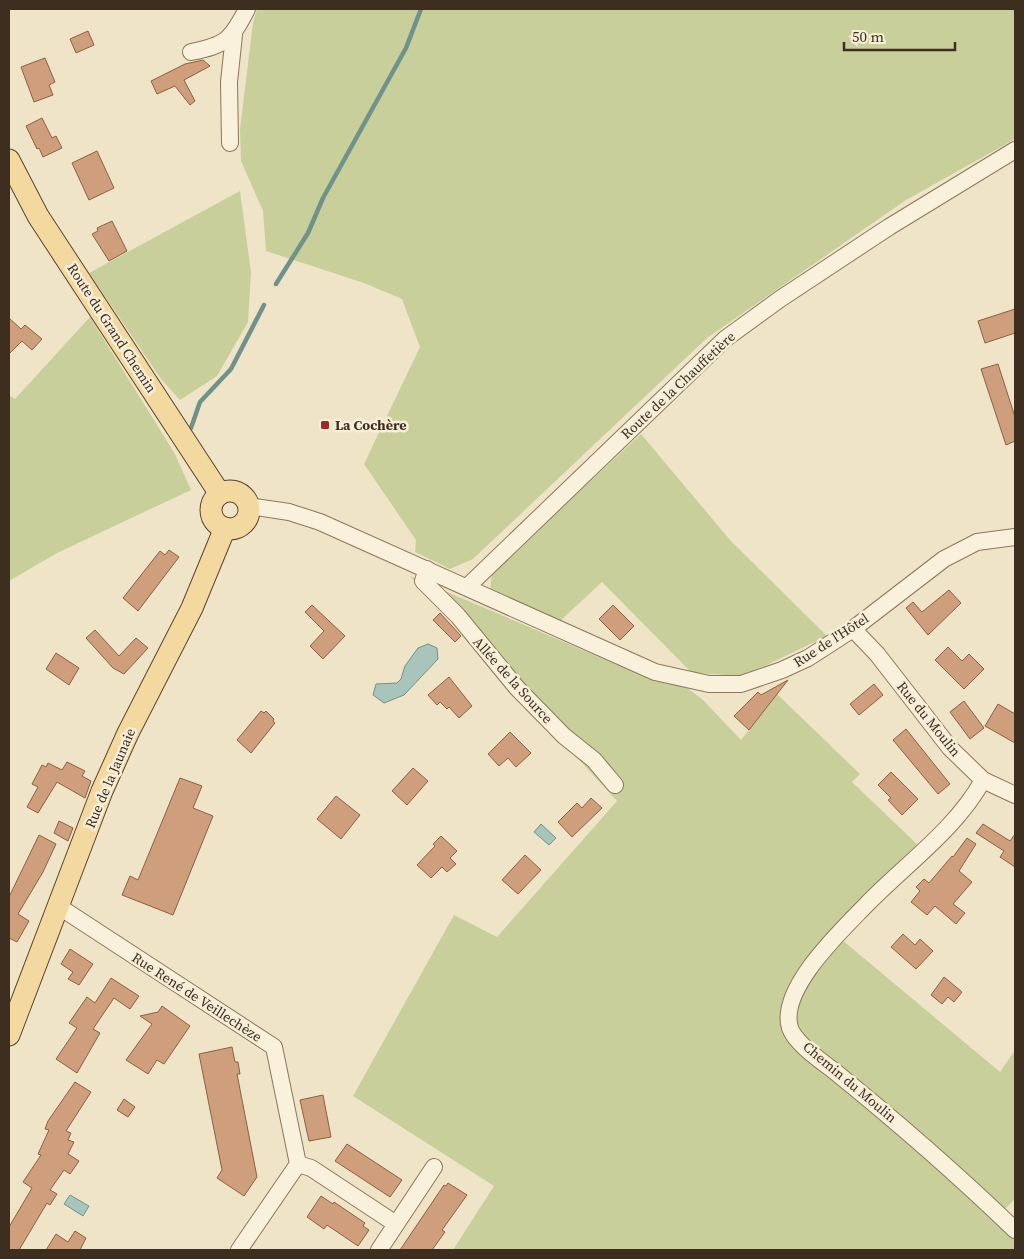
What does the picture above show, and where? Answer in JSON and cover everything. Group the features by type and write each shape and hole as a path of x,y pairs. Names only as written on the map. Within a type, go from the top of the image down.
{"main road":[{"name":"Route du Grand Chemin","path":"9,160 38,216 220,494"},
{"path":"228,491 237,492 245,497 249,506 248,515 243,524 235,528 225,528 212,517 211,508 214,500 220,494 228,491"},
{"name":"Rue de la Jaunaie","path":"9,1035 106,782 128,733 192,608 225,528"}],"street":[{"path":"230,143 229,82 234,35 247,9"},
{"path":"191,52 214,47 234,35"},
{"name":"Route de la Chauffetière","path":"468,587 725,338 889,227 1015,150"},
{"name":"Rue de l'Hôtel","path":"249,506 289,512 320,522 656,672 709,684 741,684 782,670 808,658 853,629 944,559 977,542 1015,537"},
{"name":"Allée de la Source","path":"427,569 423,581 458,616 517,688 564,736 594,760 615,785"},
{"name":"Rue du Moulin","path":"853,629 877,654 950,748 983,780 1015,795"},
{"name":"Chemin du Moulin","path":"983,780 971,803 868,903 814,960 798,986 790,1004 790,1028 806,1048 905,1128 1015,1230"},
{"name":"Rue René de Veillechèze","path":"58,906 274,1047 298,1164"},
{"path":"238,1250 298,1164 311,1168 396,1224"},
{"path":"378,1250 434,1167"}],"green space":[{"path":"257,9 1015,9 1015,139 906,200 707,338 473,559 450,569 415,552 416,540 364,464 420,347 402,299 364,283 266,251 263,211 241,161 240,129 253,23"},
{"path":"240,191 251,272 248,322 217,376 180,400 161,379 89,273"},
{"path":"90,317 175,454 191,490 57,553 9,581 9,395 15,399"},
{"path":"641,434 730,540 827,636 744,676 692,673 602,582 559,622 490,592 492,573"},
{"path":"410,576 653,680 687,688 703,700 741,740 777,694 860,774 852,782 920,847 841,939 1000,1072 1015,1050 1015,1199 1004,1210 1015,1220 1015,1250 453,1250 494,1186 353,1096 454,915 497,937 617,801"}],"water":[{"path":"428,644 437,648 438,659 404,695 384,703 373,695 376,684 397,683 401,679 405,666 418,648"},
{"path":"541,824 556,838 549,845 534,832"},
{"path":"70,1195 89,1206 83,1216 64,1204"}],"building":[{"path":"88,31 94,45 76,53 70,39"},
{"path":"45,58 55,82 49,85 53,95 34,102 21,67"},
{"path":"203,60 210,66 184,80 195,101 190,105 175,86 157,94 151,81 185,64"},
{"path":"42,118 52,138 56,136 62,148 43,157 26,126"},
{"path":"97,151 114,188 89,200 72,163"},
{"path":"112,221 127,251 109,261 92,234 98,231 97,228"},
{"path":"1015,309 1015,333 985,343 978,321"},
{"path":"9,318 21,329 25,325 42,339 32,350 22,341 9,354"},
{"path":"998,364 1015,417 1015,441 1006,445 981,369"},
{"path":"169,550 179,557 138,611 123,598 160,551 165,555"},
{"path":"949,590 961,603 928,635 906,608 913,602 922,612"},
{"path":"312,605 345,636 323,659 310,646 324,631 305,612"},
{"path":"613,605 634,626 620,640 599,619"},
{"path":"440,613 461,636 455,642 433,620"},
{"path":"95,630 119,656 136,638 148,648 124,674 113,668 86,638"},
{"path":"948,647 962,661 969,654 984,669 964,689 935,660"},
{"path":"56,653 79,668 69,685 46,669"},
{"path":"449,677 472,706 459,718 449,707 447,709 440,702 437,705 428,695"},
{"path":"788,680 749,730 734,716 758,692 761,695"},
{"path":"874,684 883,695 859,715 850,704"},
{"path":"964,701 984,728 970,739 950,712"},
{"path":"998,704 1015,714 1015,743 985,726"},
{"path":"261,711 264,713 266,711 274,719 275,723 251,753 237,740"},
{"path":"906,729 950,784 938,794 893,740"},
{"path":"510,732 531,753 516,767 508,758 499,766 488,754"},
{"path":"67,762 85,771 82,776 91,781 85,798 57,782 38,813 27,807 38,787 32,784 42,765 46,767 48,763 62,770"},
{"path":"413,768 428,781 407,805 392,791"},
{"path":"891,772 918,799 902,815 888,800 891,798 878,785"},
{"path":"180,778 202,786 193,808 213,816 173,915 122,895 130,876 138,880"},
{"path":"336,796 360,815 341,839 317,819"},
{"path":"591,798 602,808 572,837 558,822 577,803 582,808"},
{"path":"59,821 73,828 68,841 54,833"},
{"path":"983,824 1010,841 1015,834 1015,867 1000,857 1004,851 976,833"},
{"path":"39,835 56,844 43,872 18,914 29,921 17,942 9,938 9,897"},
{"path":"441,836 457,851 450,858 456,864 447,872 442,867 431,878 417,865 435,846 433,844"},
{"path":"967,838 976,844 959,871 972,882 953,904 965,913 956,924 935,906 927,915 911,902 920,891 916,887 924,879 929,883 953,857"},
{"path":"525,855 541,870 518,894 502,880"},
{"path":"903,934 915,945 920,939 933,951 916,969 891,947"},
{"path":"70,949 93,964 79,985 68,979 73,972 61,964"},
{"path":"944,977 962,992 954,1002 948,997 942,1004 931,995"},
{"path":"111,978 139,996 130,1009 114,998 93,1029 100,1033 77,1073 56,1059 77,1028 69,1023 87,997 95,1003"},
{"path":"162,1006 190,1026 164,1064 157,1060 148,1074 126,1060 152,1024 140,1016 158,1012"},
{"path":"232,1047 235,1062 238,1062 240,1074 237,1074 257,1177 244,1196 217,1178 222,1170 199,1054"},
{"path":"75,1082 91,1092 66,1131 71,1133 68,1140 74,1142 68,1154 79,1161 70,1174 64,1170 50,1190 57,1194 50,1205 47,1203 19,1250 9,1250 9,1227 32,1188 23,1182 41,1155 38,1154 49,1130 45,1129 48,1121"},
{"path":"323,1095 331,1137 309,1141 300,1100"},
{"path":"124,1099 135,1107 128,1117 117,1110"},
{"path":"347,1144 402,1180 390,1197 335,1161"},
{"path":"448,1183 467,1195 442,1230 445,1232 432,1250 400,1250 444,1185 446,1186"},
{"path":"321,1196 333,1204 334,1202 365,1223 363,1226 369,1230 358,1246 327,1225 324,1229 307,1217"},
{"path":"75,1231 86,1238 80,1250 46,1250 56,1234 68,1242"}],"waterway":[{"path":"276,284 308,233 323,198 406,48 421,9"},
{"path":"191,428 200,402 231,369 264,305"}],"place":[{"name":"La Cochère","path":"325,425"}]}
